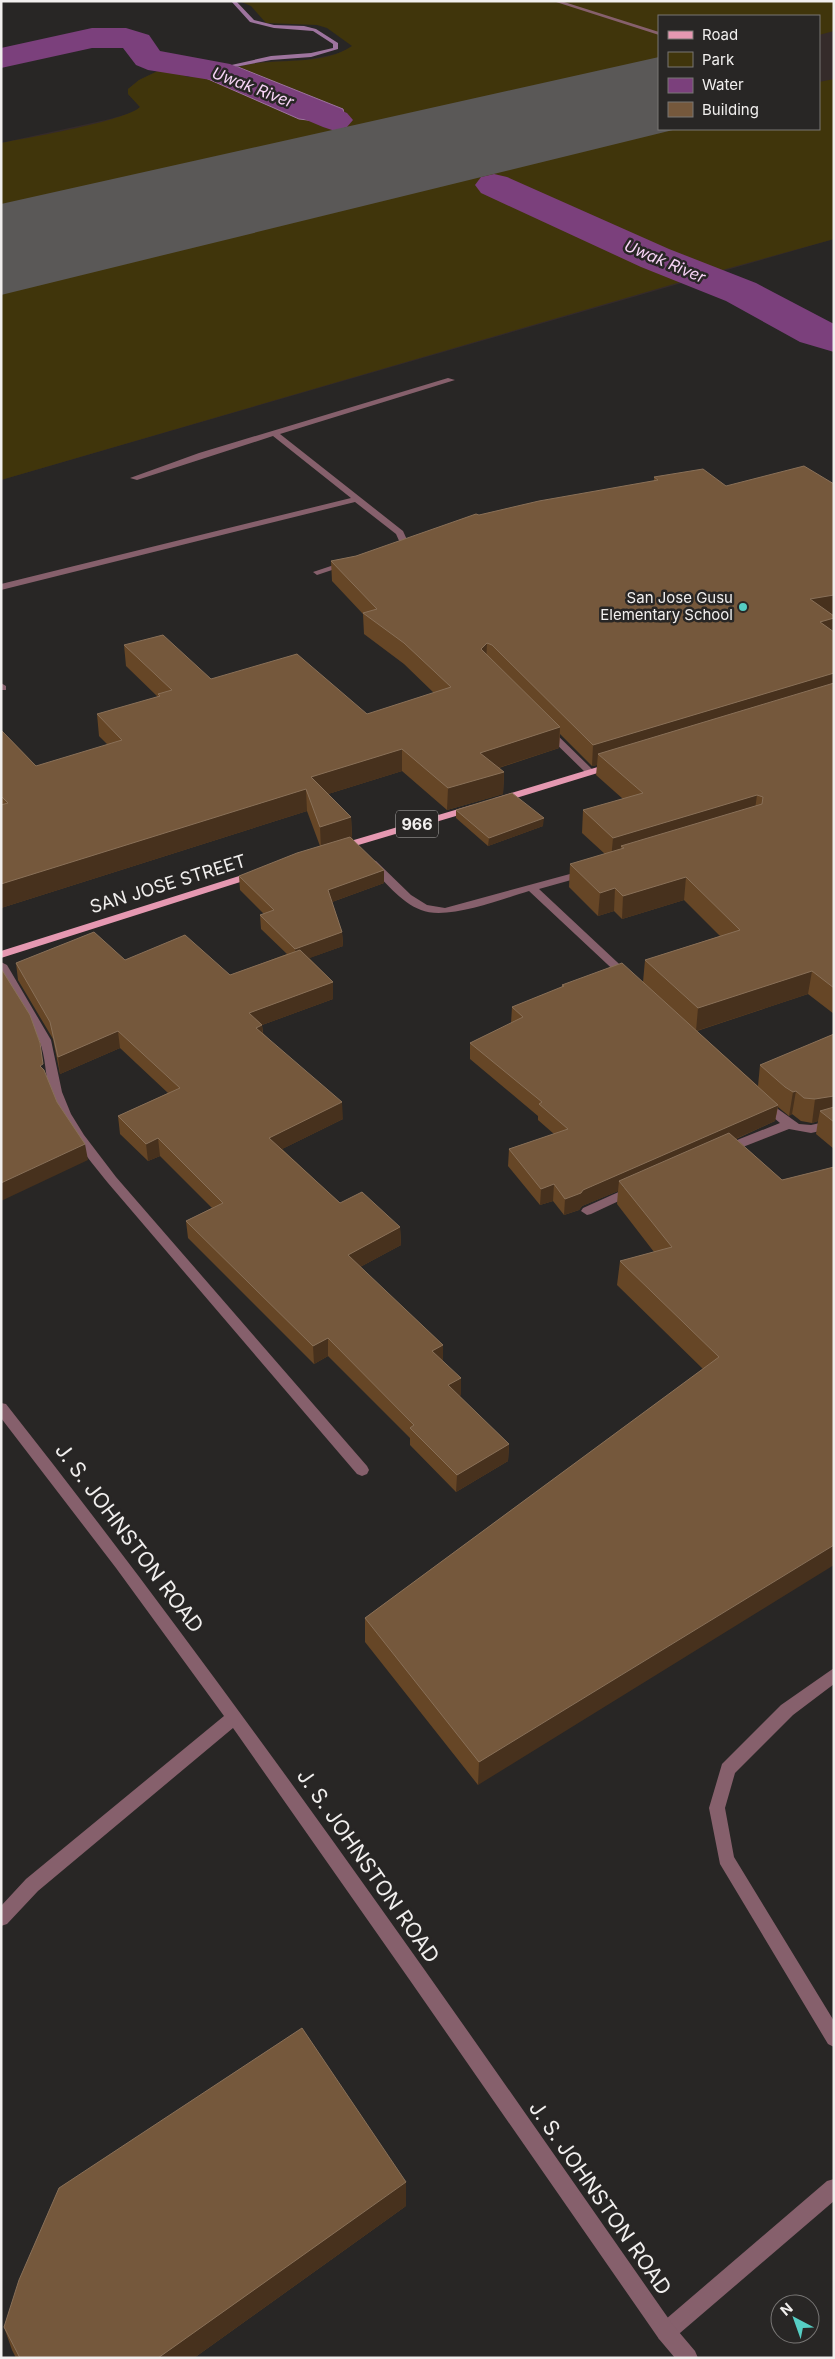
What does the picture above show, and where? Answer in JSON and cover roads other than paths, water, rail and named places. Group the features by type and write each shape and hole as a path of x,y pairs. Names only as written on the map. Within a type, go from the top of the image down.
{"main road":[{"name":"966","path":"333,850 359,851 618,764"},
{"name":"SAN JOSE STREET","path":"1,955 266,870"}],"street":[{"path":"555,1 658,34"},
{"path":"134,478 274,433 451,380"},
{"path":"274,433 400,533 405,544 389,552"},
{"path":"1,587 356,499"},
{"path":"317,572 353,562"},
{"path":"542,724 590,772"},
{"path":"359,851 408,897 424,908 445,911 533,889 598,869"},
{"path":"533,889 633,982"},
{"path":"1,965 45,1040 56,1092 65,1114 80,1138 112,1180 362,1470"},
{"path":"755,1095 798,1130 809,1131 834,1124"},
{"path":"710,1156 789,1124"},
{"path":"587,1211 640,1187"},
{"name":"J. S. JOHNSTON ROAD","path":"1,1408 159,1614 379,1920 666,2332 688,2358"},
{"path":"834,1675 787,1710 728,1769 717,1808 726,1859 834,2038"},
{"path":"1,1918 32,1885 234,1718"},
{"path":"666,2332 834,2188"}],"water":[{"path":"238,67 343,109 345,117 324,122 299,119 199,75"},
{"path":"503,183 522,185 715,272 684,281 485,193 483,188"}],"waterway":[{"path":"211,71 271,58 311,55 335,49 336,44 325,35 314,30 304,27 274,27 252,21 233,1"},
{"name":"Uwak River","path":"1,58 92,38 126,38 138,42 148,58 160,63 218,71 335,120"},
{"name":"Uwak River","path":"494,185 655,258 741,292 816,333 834,339"}],"place":[{"name":"San Jose Gusu Elementary School","path":"743,607"}]}
